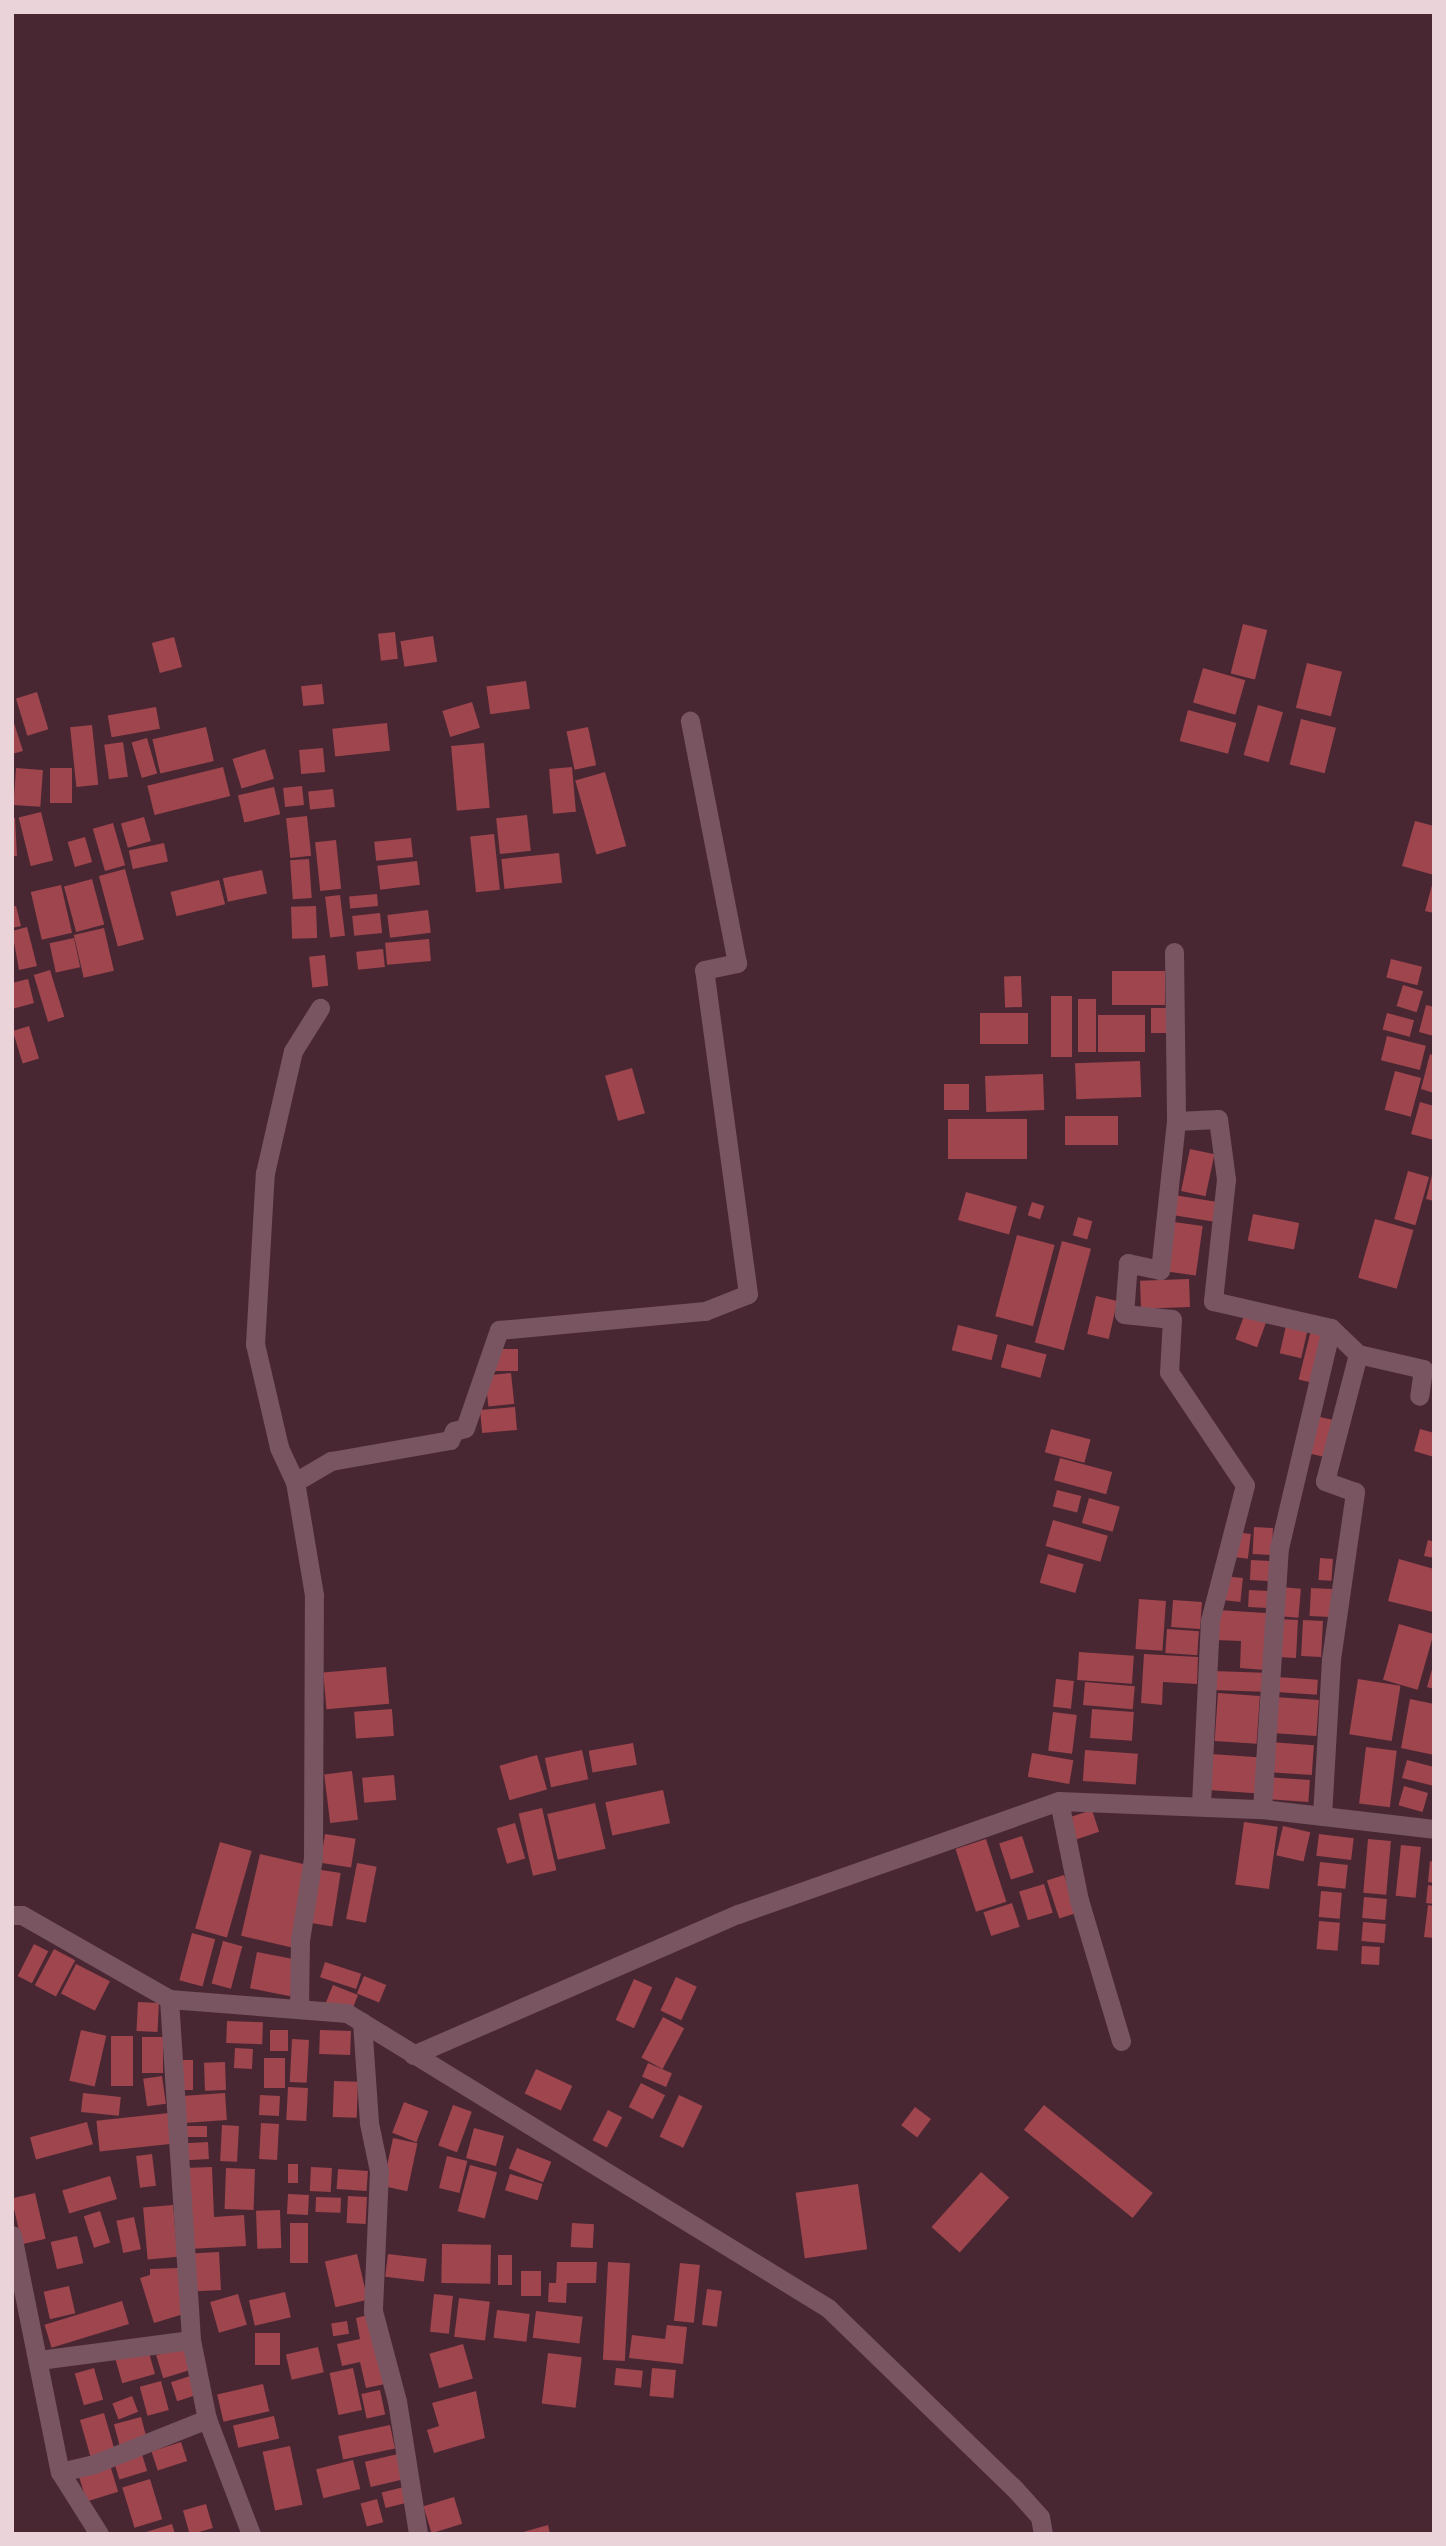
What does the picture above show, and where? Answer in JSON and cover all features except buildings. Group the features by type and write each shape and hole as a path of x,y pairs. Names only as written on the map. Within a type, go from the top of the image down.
{"street":[{"path":"295,1482 331,1461 450,1440 454,1431 465,1428 499,1330 705,1311 748,1294 704,970 737,963 690,720"},
{"path":"1174,952 1177,1121 1160,1270 1128,1263 1124,1314 1172,1319 1169,1372 1245,1485 1210,1620 1201,1806"},
{"path":"299,2009 300,1940 313,1858 316,1754 314,1595 295,1482 279,1447 255,1344 265,1173 293,1051 320,1008"},
{"path":"1177,1121 1218,1119 1226,1179 1213,1301 1331,1328 1358,1354 1423,1369 1419,1396"},
{"path":"1262,1809 1279,1548 1331,1328"},
{"path":"1322,1816 1331,1659 1355,1492 1325,1481 1358,1354"},
{"path":"1059,1801 1079,1900 1121,2041"},
{"path":"413,2054 738,1914 1059,1801 1262,1809 1434,1829"},
{"path":"12,1915 22,1914 169,1999 347,2013 362,2022 828,2308 1014,2488 1040,2517 1042,2534"},
{"path":"169,1999 170,2079 191,2340 207,2419 251,2534"},
{"path":"362,2022 369,2123 379,2171 373,2311 397,2401 418,2534"},
{"path":"12,2235 60,2472 99,2534"},
{"path":"39,2360 191,2340"},
{"path":"60,2472 94,2465 207,2419"}]}
